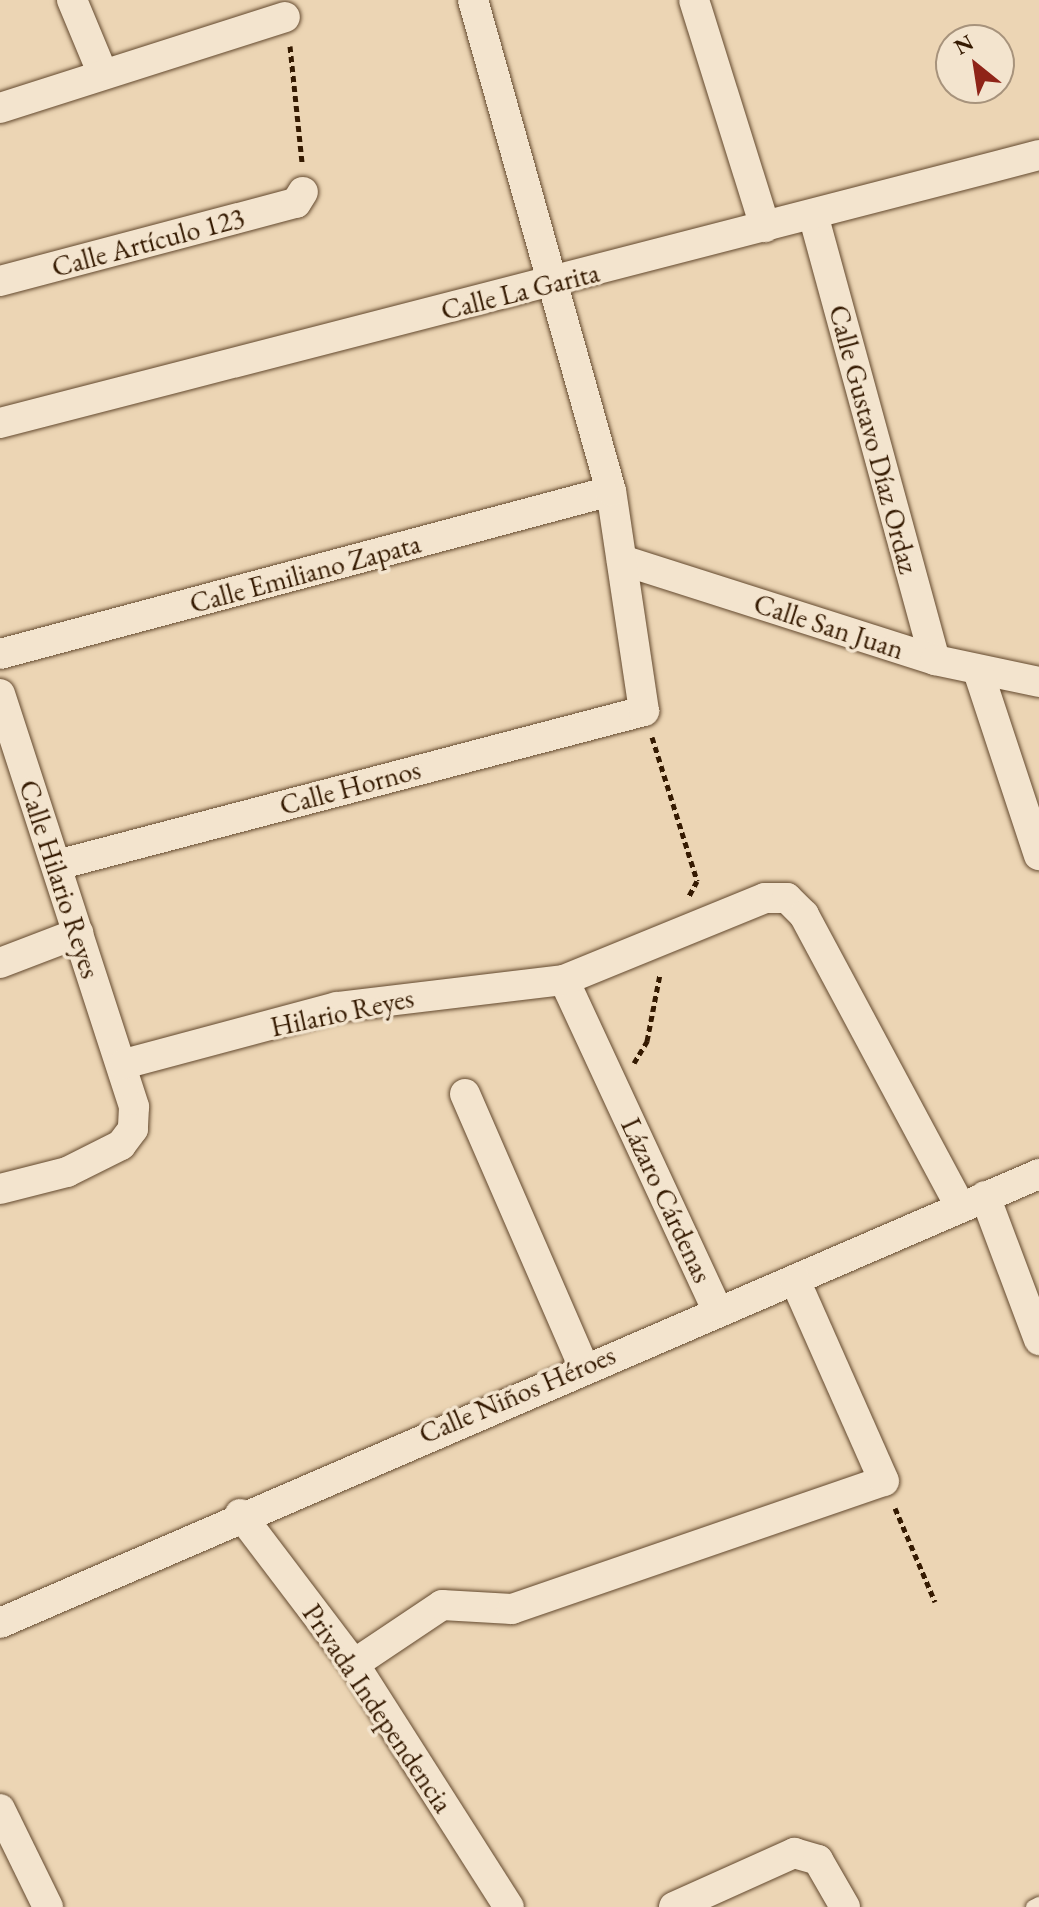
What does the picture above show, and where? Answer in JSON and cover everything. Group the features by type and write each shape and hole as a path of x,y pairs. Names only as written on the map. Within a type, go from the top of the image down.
{"street":[{"path":"72,0 102,72"},
{"path":"473,0 548,285 611,491 644,711"},
{"path":"694,0 765,227"},
{"path":"0,108 102,72 285,17"},
{"name":"Calle La Garita","path":"0,423 765,227 814,218 1039,155"},
{"name":"Calle Artículo 123","path":"0,281 300,198"},
{"name":"Calle Gustavo Díaz Ordaz","path":"814,218 935,660"},
{"name":"Calle Emiliano Zapata","path":"0,654 611,491"},
{"name":"Calle San Juan","path":"622,560 935,660 1039,682"},
{"path":"978,671 1039,855"},
{"name":"Calle Hilario Reyes","path":"0,694 124,1064 134,1107 133,1129 121,1145 67,1172 0,1189"},
{"name":"Calle Hornos","path":"57,865 644,711"},
{"path":"564,980 765,898 787,898 804,915 973,1201 1039,1340"},
{"path":"0,963 78,933"},
{"name":"Hilario Reyes","path":"124,1064 337,1007 564,980"},
{"name":"Lázaro Cárdenas","path":"564,980 716,1308"},
{"path":"465,1094 583,1365"},
{"name":"Calle Niños Héroes","path":"0,1623 240,1514 583,1365 716,1308 795,1280 1039,1174"},
{"path":"354,1664 442,1605 512,1609 884,1481 795,1280"},
{"name":"Privada Independencia","path":"240,1514 354,1664 509,1907"},
{"path":"0,1809 36,1903"},
{"path":"674,1907 794,1853 818,1860 845,1907"}],"lane":[{"path":"1033,1907 1039,1904"}],"path":[{"path":"285,17 299,100 300,198"},
{"name":"Lázaro Cárdenas","path":"617,1091 647,1041 667,937 697,881 644,711"},
{"path":"884,1481 935,1602"}]}
